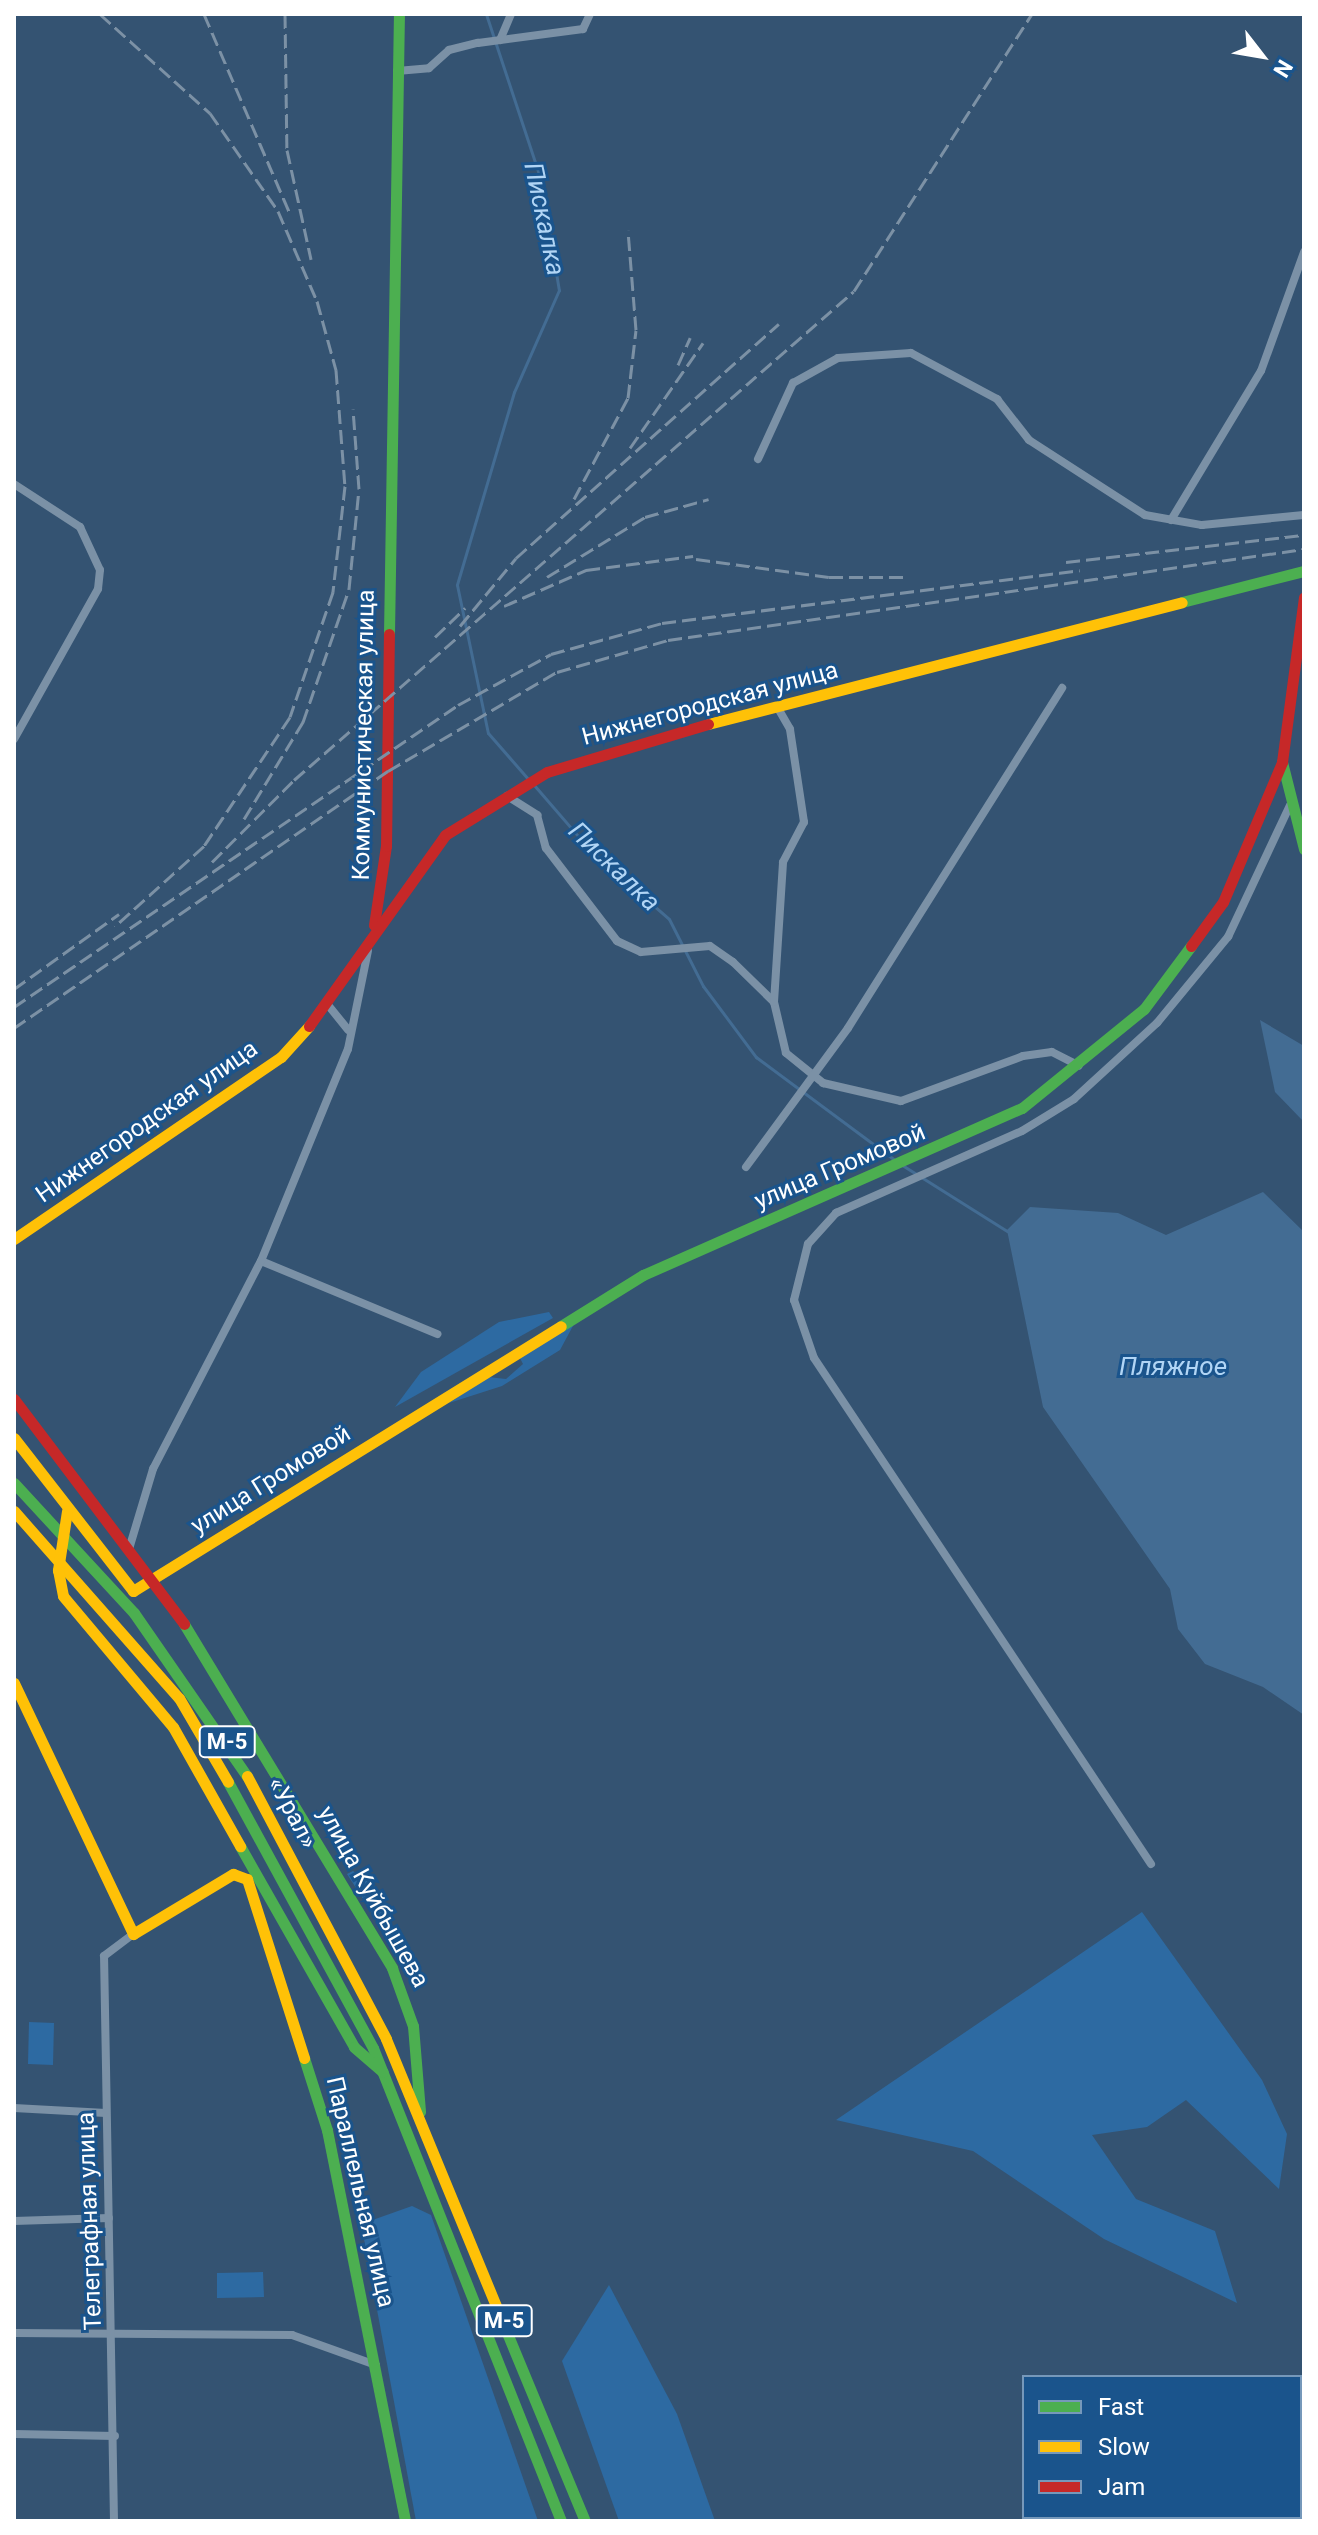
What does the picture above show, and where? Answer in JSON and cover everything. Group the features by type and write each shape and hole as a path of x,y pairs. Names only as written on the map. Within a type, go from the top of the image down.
{"main road":[{"name":"Коммунистическая улица","path":"371,934 385,883 399,14"},
{"name":"Нижнегородская улица","path":"14,1239 281,1057 328,1005 371,934 445,835 504,794 618,747 1304,571"},
{"name":"улица Громовой","path":"66,1508 133,1591 643,1275 977,1132 1079,1067 1144,1009 1215,914 1282,762 1304,597"},
{"path":"1298,650 1304,661"},
{"path":"1282,762 1290,805 1304,849"},
{"name":"улица Куйбышева","path":"14,1399 215,1664 392,1968 413,2026 421,2121 585,2521"},
{"path":"14,1438 66,1508 63,1596 173,1727 354,2047 383,2072"},
{"name":"«Урал»","path":"14,1483 192,1688 249,1779 386,2039 421,2121"},
{"name":"«Урал»","path":"14,1511 179,1698 236,1789 383,2072"},
{"path":"14,1683 133,1934"},
{"name":"Параллельная улица","path":"133,1934 233,1874 247,1879 327,2130 405,2521"},
{"name":"М-5","path":"383,2072 561,2521"}],"street":[{"path":"500,40 511,14"},
{"path":"397,71 429,68 449,50 583,29 590,14"},
{"path":"1171,520 1261,371 1304,252"},
{"path":"758,459 793,383 838,358 911,353 997,399 1029,440 1145,515 1171,520 1304,515"},
{"path":"14,484 80,527 100,570 98,589 14,739"},
{"path":"746,1167 775,1118 815,1076 1062,688"},
{"path":"778,708 790,729 804,822 783,862 774,1002 786,1053 815,1076 901,1101 1023,1056 1052,1052 1079,1067"},
{"path":"504,794 537,815 546,848 617,941 641,952 710,946 774,1002"},
{"path":"1151,1864 814,1358 794,1300 808,1244 836,1213 1022,1131 1074,1099 1157,1023 1228,937 1290,805"},
{"name":"Коммунистическая улица","path":"129,1549 153,1469 261,1261 348,1049 371,934"},
{"path":"328,1005 348,1022 348,1049"},
{"path":"261,1261 437,1334"},
{"name":"Телеграфная улица","path":"114,2521 115,2436 104,1956 133,1934"},
{"path":"14,2108 106,2113"},
{"path":"14,2221 109,2218"},
{"path":"14,2333 292,2335 376,2366"},
{"path":"14,2434 115,2436"}],"shaded area":[{"path":"549,1312 553,1318 395,1407 421,1372 499,1322"},
{"path":"574,1324 560,1350 502,1386 449,1403 488,1377 506,1379 523,1364 520,1358"},
{"path":"353,1871 376,1887 386,1918 380,1925 347,1874"},
{"path":"1142,1912 1262,2080 1287,2134 1279,2189 1186,2100 1147,2127 1092,2135 1136,2199 1215,2231 1237,2303 1104,2239 973,2151 836,2120"},
{"path":"29,2022 54,2023 53,2065 28,2064"},
{"path":"412,2206 431,2215 538,2521 416,2521 364,2239 367,2222"},
{"path":"263,2272 264,2297 217,2298 217,2273"},
{"path":"609,2285 677,2414 715,2521 619,2521 562,2361"}],"water":[{"path":"1260,1020 1304,1046 1304,1122 1275,1092"},
{"name":"Пляжное","path":"1263,1192 1304,1232 1304,1715 1263,1687 1205,1664 1178,1629 1170,1589 1043,1407 1007,1230 1030,1207 1118,1213 1166,1235"}],"waterway":[{"name":"Пискалка","path":"486,14 540,177 559,290 514,392 457,585 488,733 529,780"},
{"name":"Пискалка","path":"534,785 591,851 669,919 703,986 756,1057 896,1161"},
{"path":"902,1165 1007,1231"}],"railway":[{"path":"100,14 210,113 278,211 317,301 336,370 345,486 333,592 290,717 204,846 115,926"},
{"path":"204,14 289,211"},
{"path":"285,14 287,150 311,259"},
{"path":"212,862 294,780 854,291 1032,14"},
{"path":"574,499 628,398 636,330 628,230"},
{"path":"460,626 516,558 779,324"},
{"path":"678,365 690,338"},
{"path":"630,448 703,343"},
{"path":"244,819 303,722 349,589 359,489 353,409"},
{"path":"547,577 645,517 709,499"},
{"path":"1066,562 1304,535"},
{"path":"14,1028 388,771 557,672 668,640 1304,549"},
{"path":"504,606 586,570 693,556"},
{"path":"696,559 829,577 907,577"},
{"path":"14,1007 458,705 551,654 662,623 1080,570"},
{"path":"435,637 465,608"},
{"path":"14,989 119,914"}],"traffic: fast":[{"path":"389,634 399,14"},
{"path":"1182,602 1304,571"},
{"path":"1282,762 1304,849"},
{"path":"561,1326 643,1275 1022,1108 1144,1009 1191,946"},
{"path":"14,1483 134,1613 247,1776"},
{"path":"184,1624 392,1968 413,2026 420,2112"},
{"path":"228,1782 373,2048 561,2521"},
{"path":"240,1846 354,2047 383,2072"},
{"path":"304,2058 327,2130 405,2521"},
{"path":"505,2328 585,2521"}],"traffic: slow":[{"path":"708,724 1182,602"},
{"path":"14,1239 281,1057 309,1026"},
{"path":"14,1438 133,1591 561,1326"},
{"path":"14,1511 179,1698 228,1782"},
{"path":"67,1511 58,1570 63,1596 173,1727 240,1846"},
{"path":"14,1683 133,1934 233,1874 247,1879 304,2058"},
{"path":"247,1776 386,2039 505,2328"}],"traffic: jam":[{"path":"1191,946 1223,902 1282,762 1304,597"},
{"path":"374,925 386,846 389,634"},
{"path":"309,1026 445,835 547,772 708,724"},
{"path":"14,1399 184,1624"}]}
